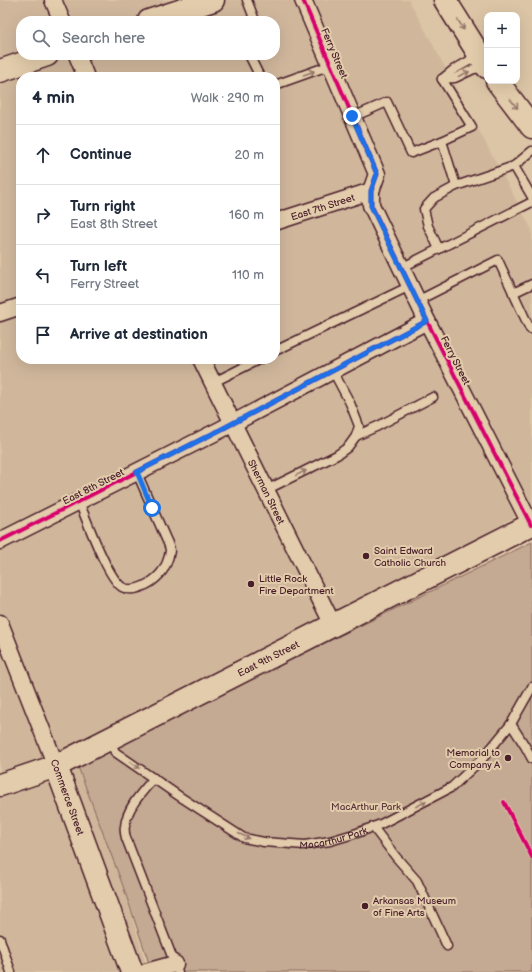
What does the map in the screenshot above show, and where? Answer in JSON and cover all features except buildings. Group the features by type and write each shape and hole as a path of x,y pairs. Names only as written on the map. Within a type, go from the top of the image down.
{"main road":[{"path":"158,16 169,10 213,0"},
{"path":"445,0 484,62"},
{"path":"0,71 32,60"},
{"path":"499,84 532,127"},
{"name":"East 9th Street","path":"0,785 56,766 532,525"},
{"name":"Commerce Street","path":"56,766 132,972"}],"street":[{"path":"53,0 60,16"},
{"name":"Ferry Street","path":"303,0 377,174 371,191 371,206 427,321 532,525"},
{"path":"79,60 84,72"},
{"name":"East 7th Street","path":"280,220 371,191"},
{"path":"0,312 16,307"},
{"name":"East 8th Street","path":"0,541 233,424 427,321"},
{"name":"Sherman Street","path":"203,364 333,625"},
{"name":"Commerce Street","path":"0,622 56,766"},
{"path":"146,972 176,968"}],"lane":[{"path":"247,0 253,16"},
{"path":"252,60 258,72"},
{"path":"442,79 452,70 469,61 484,62"},
{"path":"442,79 455,78 474,70 484,62"},
{"path":"280,83 331,65"},
{"path":"352,116 387,102 411,153 442,141 472,127 442,79"},
{"path":"442,141 456,186"},
{"path":"439,249 428,226 424,209 434,198 456,186 514,166 532,151"},
{"path":"514,166 532,197"},
{"path":"401,268 532,202"},
{"path":"280,350 413,293 498,260 532,330"},
{"path":"513,293 532,284"},
{"path":"212,383 250,364"},
{"path":"266,490 336,456 348,447 356,436 359,426 350,403 333,371"},
{"path":"356,436 434,397"},
{"path":"79,502 106,564 115,580 122,586 131,590 140,587 161,573 168,561 170,550 137,472"},
{"name":"Macarthur Park","path":"108,739 115,752 244,838 264,842 305,845 330,841 373,827 429,800 452,787 483,758 511,724 532,687"},
{"path":"511,724 532,759"},
{"path":"154,778 141,793 127,815 125,826 126,838 176,968"},
{"path":"373,827 417,881 447,946"},
{"path":"0,939 11,972"}],"shaded area":[{"path":"0,0 409,0 532,230 532,507 77,764 123,886 148,972 0,972"}],"green space":[{"name":"MacArthur Park","path":"532,542 532,972 152,972 123,886 77,764"}],"cycle path":[{"path":"303,0 377,174 371,191 371,205 427,321 531,525"},
{"path":"0,541 220,430 427,321"},
{"path":"504,802 532,857"}],"place":[{"name":"Saint Edward Catholic Church","path":"366,556"},
{"name":"Little Rock Fire Department","path":"251,584"},
{"name":"Memorial to Company A","path":"508,758"},
{"name":"Arkansas Museum of Fine Arts","path":"365,906"}],"route":[{"path":"152,508 137,472 427,321 371,206 371,191 377,174 352,116"}]}
